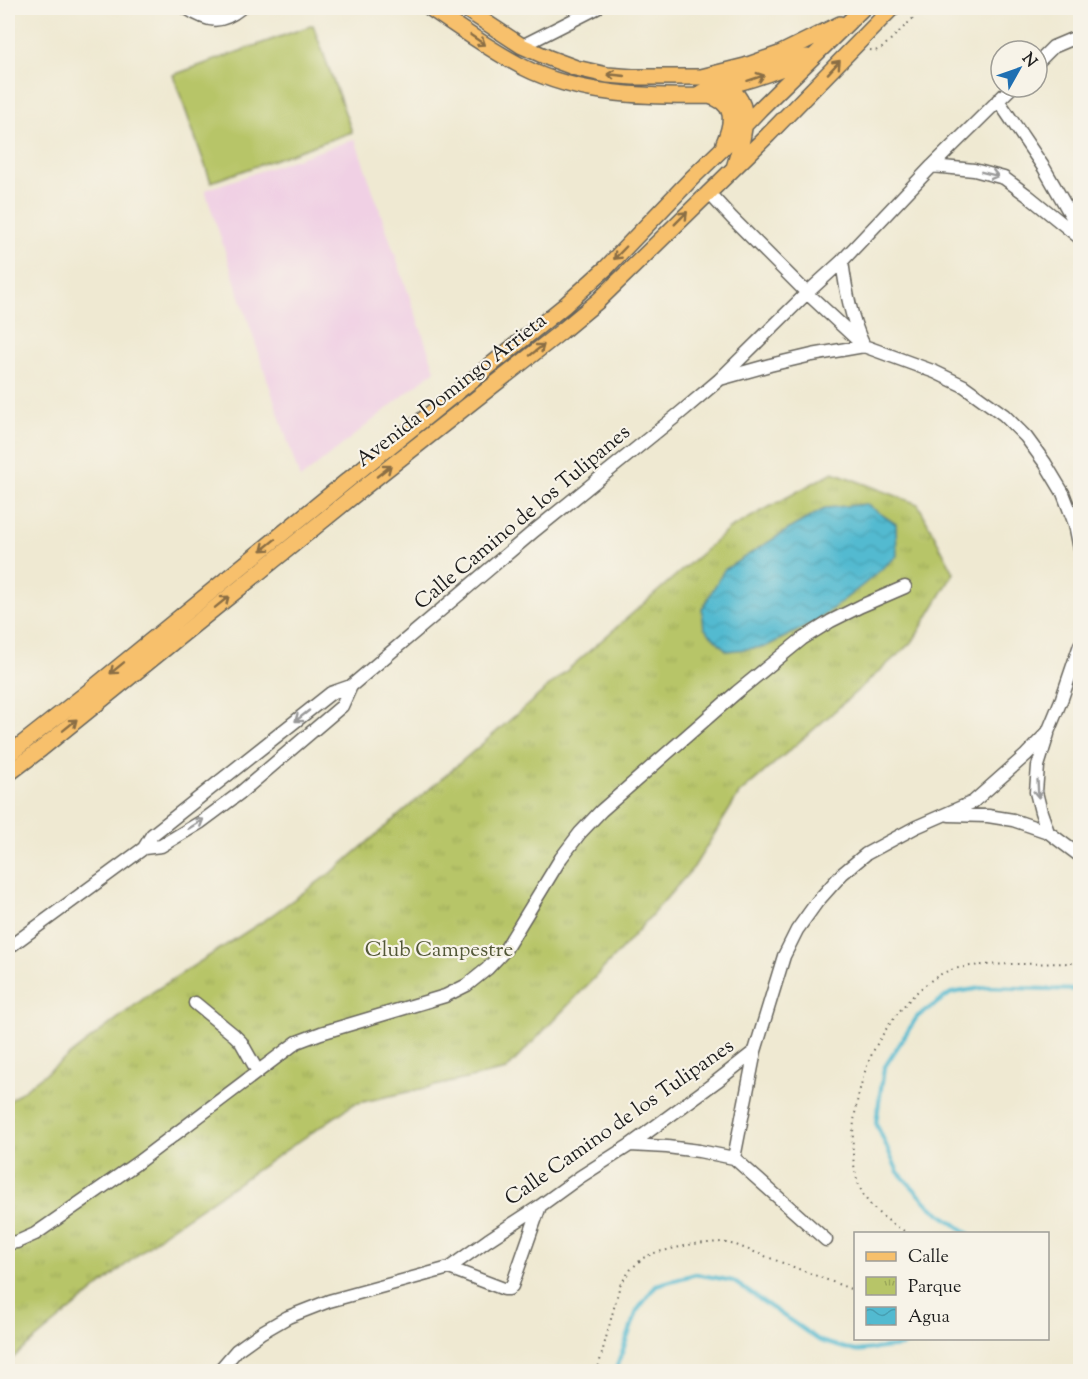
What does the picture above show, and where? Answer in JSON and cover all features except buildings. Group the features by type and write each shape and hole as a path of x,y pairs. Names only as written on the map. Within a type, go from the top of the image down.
{"main road":[{"path":"430,8 491,49 525,68 560,81 618,93 717,98 724,102 730,112 731,121 720,151"},
{"path":"464,8 522,46 576,68 607,75 633,77 701,77 745,66 779,54 858,12"},
{"path":"678,97 726,87 782,69 850,35 890,9"},
{"name":"Avenida Domingo Arrieta","path":"8,755 36,743 598,301 798,105 890,9"},
{"name":"Avenida Domingo Arrieta","path":"8,774 36,743 353,476 564,306 606,268 692,178 858,12"},
{"path":"701,77 726,87 739,97 743,104 744,126 734,168"},
{"path":"692,178 708,192"},
{"path":"353,476 363,488"}],"street":[{"path":"186,8 200,17 217,21 241,8"},
{"path":"522,46 597,8"},
{"path":"1049,51 1072,39"},
{"path":"998,100 1044,168 1080,231"},
{"name":"Calle Camino de los Tulipanes","path":"8,948 144,848 152,835 331,693 351,686 533,532 719,380 842,261 998,100"},
{"path":"932,166 974,170 1004,178 1080,238"},
{"name":"Calle Camino de los Tulipanes","path":"708,192 807,293 864,346 935,372 964,386 1004,415 1026,437 1063,493 1075,525 1080,549"},
{"path":"842,261 855,326 864,346"},
{"name":"Calle Camino de los Tulipanes","path":"719,380 812,355 864,346"},
{"path":"8,1243 17,1242 35,1234 137,1163 297,1042 445,996 467,985 505,950 561,858 601,811 737,692 802,639 831,621 904,587"},
{"name":"Calle Camino de los Tulipanes","path":"218,1371 237,1350 288,1317 328,1301 449,1268 579,1177 630,1145 755,1051 783,956 797,930 817,902 842,874 866,854 916,827 973,802 1002,777 1048,732 1080,645"},
{"name":"Calle Camino de los Tulipanes","path":"144,848 161,846 201,822 240,793 342,706 351,686"},
{"path":"1048,732 1038,765 1036,792 1048,832"},
{"path":"945,815 988,816 1013,820 1048,832 1080,856"},
{"path":"195,1004 241,1042 258,1072"},
{"path":"734,1158 755,1051"},
{"path":"630,1145 667,1147 734,1158 826,1240"},
{"path":"449,1268 508,1289 512,1286 540,1206"}],"path":[{"path":"857,42 871,51 878,51 924,8"},
{"path":"907,1232 892,1224 876,1211 862,1194 854,1165 853,1142 856,1109 863,1076 867,1064 887,1029 905,1003 927,984 948,971 971,966 1080,963"},
{"path":"597,1371 620,1285 631,1269 643,1258 654,1253 693,1244 722,1242 736,1245 854,1291"}],"shaded area":[{"path":"355,139 435,370 300,479 205,190"}],"green space":[{"path":"313,25 352,132 211,182 173,75"},
{"name":"Club Campestre","path":"833,472 918,504 954,573 913,641 739,794 694,867 619,952 506,1070 354,1104 164,1233 8,1362 8,1102 151,993 265,920 336,869 729,529"}],"water":[{"path":"866,504 896,524 897,556 815,622 765,647 727,651 704,628 702,609 724,570 826,508"}],"waterway":[{"path":"966,1232 931,1207 898,1172 876,1123 884,1068 917,1017 951,993 987,987 1080,990"},
{"path":"615,1372 637,1311 656,1285 696,1274 733,1281 820,1341 855,1351 902,1346 918,1340"}]}
